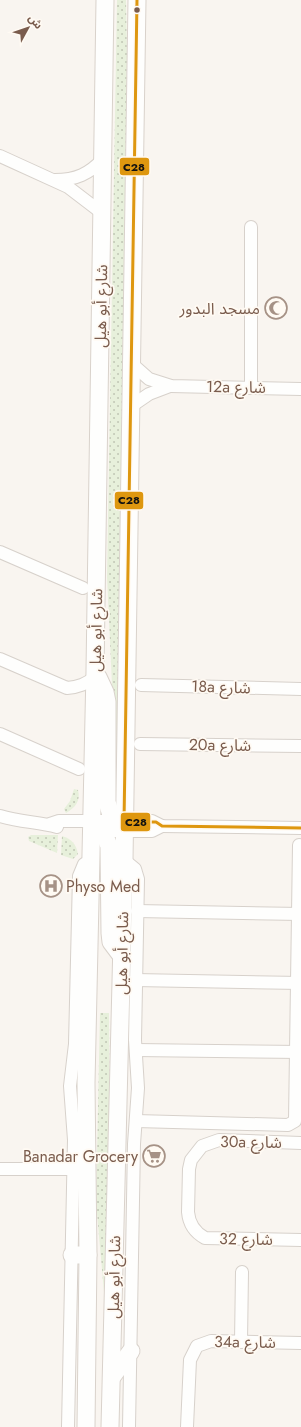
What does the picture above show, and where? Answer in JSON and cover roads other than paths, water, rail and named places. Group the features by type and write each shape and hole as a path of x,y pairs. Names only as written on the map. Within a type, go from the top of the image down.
{"main road":[{"name":"شارع أبو هيل","path":"86,1427 80,1255 92,860 96,832 95,674 105,0"},
{"name":"شارع أبو هيل","path":"110,1427 124,860 121,825 129,556 137,0"},
{"path":"95,674 105,692 107,702 107,802 121,825"},
{"path":"96,832 108,840 110,851 111,942 122,956"},
{"path":"112,1377 131,1351"}],"street":[{"path":"0,156 55,180 80,195 102,213"},
{"path":"55,180 69,180 82,176 94,169 103,159"},
{"path":"251,227 251,388"},
{"name":"12a شارع","path":"131,363 149,379 171,386 301,389"},
{"name":"12a شارع","path":"130,407 149,394 171,386"},
{"path":"0,552 83,588"},
{"path":"0,659 67,688 81,686 95,674"},
{"name":"18a شارع","path":"141,685 301,689"},
{"path":"0,734 79,769"},
{"name":"20a شارع","path":"140,744 301,746"},
{"path":"0,816 26,822 50,824 59,822 96,832 121,825 152,831 162,826 301,828"},
{"path":"136,1121 291,1125 296,1118 300,914 299,845"},
{"path":"68,1427 80,1255 73,1169 74,1140 70,1086 75,1044 80,876 84,864 92,860"},
{"path":"124,860 135,869 137,873 135,980 138,1088 134,1144 129,1427"},
{"path":"137,911 300,914"},
{"path":"135,980 299,983"},
{"path":"136,1050 298,1052"},
{"name":"30a شارع","path":"194,1230 188,1218 189,1169 191,1160 202,1146 219,1140 301,1143"},
{"path":"0,1169 73,1169"},
{"name":"شارع 32","path":"194,1230 205,1238 212,1239 301,1240"},
{"path":"241,1342 242,1272"},
{"name":"34a شارع","path":"187,1427 190,1360 192,1352 204,1342 301,1343"}],"place":[{"name":"مسجد البدور","path":"276,308"},
{"name":"Physo Med","path":"51,886"},
{"name":"Banadar Grocery","path":"154,1156"}]}
